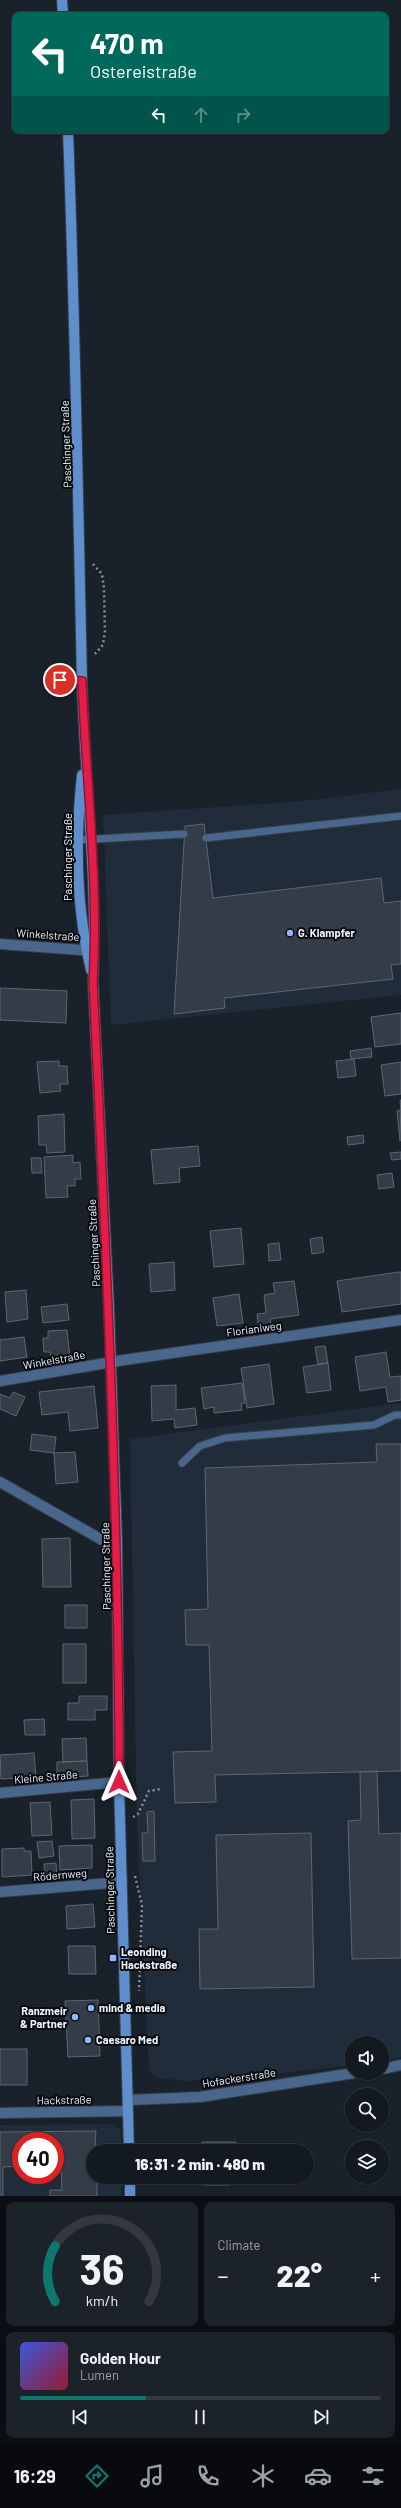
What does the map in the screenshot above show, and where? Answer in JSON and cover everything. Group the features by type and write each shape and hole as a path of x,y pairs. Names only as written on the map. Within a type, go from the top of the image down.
{"street":[{"path":"62,0 63,12"},
{"name":"Paschinger Straße","path":"68,134 81,558 82,681 85,756 91,838 90,951"},
{"path":"60,680 82,681"},
{"name":"Paschinger Straße","path":"85,756 80,797 79,895 90,951 93,981 111,1362 117,1542 119,1782 129,2144"},
{"name":"Winkelstraße","path":"0,944 90,951"},
{"name":"Florianiweg","path":"111,1362 401,1320"},
{"name":"Winkelstraße","path":"0,1381 111,1362"},
{"path":"0,1482 104,1541 117,1542"},
{"name":"Kleine Straße","path":"0,1793 119,1782"},
{"name":"Rödernweg","path":"0,1892 122,1882"},
{"path":"389,2067 401,2065"},
{"name":"Hofackerstraße","path":"128,2106 345,2074"},
{"name":"Hackstraße","path":"0,2113 128,2106"},
{"path":"130,2184 130,2196"}],"lane":[{"path":"206,838 401,816"},
{"path":"79,840 91,838 184,834"},
{"path":"182,1463 200,1446 225,1438 374,1425 395,1415 401,1414"}],"path":[{"path":"81,558 93,564 102,574 104,588 105,631 102,645 95,654 82,661"},
{"path":"120,1817 132,1817 138,1814 149,1791 162,1789"},
{"path":"132,1809 133,1824"},
{"path":"135,1869 142,1905 139,1993"}],"shaded area":[{"path":"401,789 401,995 111,1025 103,815 303,801"},
{"path":"401,1403 401,2057 389,2060 389,2036 345,2036 345,2066 250,2077 186,2081 160,2078 153,2075 149,2068 137,1826 130,1439"},
{"path":"113,2124 121,2129 121,2144 86,2144 86,2184 121,2184 121,2196 0,2196 0,2125"}],"building":[{"name":"G. Klampfer","path":"204,824 213,898 381,878 384,903 401,901 401,964 391,965 393,979 224,998 225,1008 174,1014 185,826"},
{"path":"0,988 67,991 66,1023 0,1020"},
{"path":"401,1013 401,1044 375,1047 371,1017"},
{"path":"371,1048 372,1057 351,1059 350,1051"},
{"path":"354,1059 356,1076 338,1078 336,1061"},
{"path":"59,1061 59,1066 67,1066 68,1084 60,1084 61,1091 40,1093 37,1062"},
{"path":"401,1062 401,1094 385,1096 381,1065"},
{"path":"401,1110 400,1141 397,1111"},
{"path":"64,1114 65,1152 47,1153 46,1145 39,1145 38,1116"},
{"path":"363,1135 364,1143 348,1145 347,1137"},
{"path":"198,1146 200,1166 179,1168 180,1182 154,1184 151,1150"},
{"path":"401,1152 401,1159 392,1160 390,1153"},
{"path":"73,1155 73,1163 80,1162 81,1179 75,1179 75,1186 67,1186 68,1197 46,1198 44,1157"},
{"path":"31,1158 41,1158 42,1173 32,1173"},
{"path":"392,1173 394,1187 379,1189 377,1175"},
{"path":"241,1228 244,1264 214,1267 210,1231"},
{"path":"322,1237 324,1252 312,1254 310,1239"},
{"path":"279,1243 281,1260 269,1261 268,1244"},
{"path":"174,1262 175,1290 151,1292 149,1264"},
{"path":"401,1272 401,1304 342,1312 337,1281"},
{"path":"294,1281 299,1315 270,1319 272,1331 259,1333 257,1314 266,1313 264,1295 275,1293 273,1283"},
{"path":"26,1290 28,1319 7,1322 5,1292"},
{"path":"239,1294 243,1323 217,1326 213,1298"},
{"path":"67,1304 69,1320 43,1323 41,1307"},
{"path":"67,1330 70,1358 51,1359 50,1352 44,1352 43,1338 48,1338 48,1331"},
{"path":"24,1337 27,1357 0,1361 0,1340"},
{"path":"325,1346 328,1363 318,1364 315,1347"},
{"path":"386,1352 390,1377 401,1376 401,1400 388,1402 386,1387 360,1391 355,1357"},
{"path":"328,1363 331,1390 307,1393 303,1367"},
{"path":"269,1364 274,1404 247,1408 241,1368"},
{"path":"242,1383 245,1403 241,1404 242,1410 214,1413 214,1407 204,1409 201,1388"},
{"path":"176,1385 176,1410 195,1408 197,1425 175,1428 174,1419 152,1421 151,1386"},
{"path":"94,1386 98,1428 70,1431 68,1412 42,1415 39,1392"},
{"path":"13,1392 25,1397 16,1416 0,1409 0,1394 10,1398"},
{"path":"32,1434 56,1437 54,1453 30,1450"},
{"path":"376,1444 401,1444 401,1771 215,1775 216,1802 175,1803 173,1752 212,1751 209,1645 186,1645 185,1610 208,1609 205,1468 377,1462"},
{"path":"75,1452 78,1482 56,1484 54,1453"},
{"path":"70,1538 71,1587 43,1587 42,1539"},
{"path":"65,1605 87,1605 87,1628 65,1628"},
{"path":"63,1644 86,1644 86,1683 63,1683"},
{"path":"79,1696 107,1696 107,1710 95,1710 95,1720 68,1720 68,1703 79,1703"},
{"path":"44,1719 45,1735 25,1735 24,1720"},
{"path":"86,1738 87,1761 63,1762 62,1739"},
{"path":"34,1753 36,1777 1,1779 0,1755"},
{"path":"87,1761 88,1776 57,1778 57,1762"},
{"path":"377,1771 379,1834 401,1833 401,1958 352,1959 348,1821 361,1820 360,1772"},
{"path":"94,1799 95,1838 72,1839 71,1800"},
{"path":"50,1802 52,1835 32,1836 30,1803"},
{"path":"154,1811 155,1861 143,1861 142,1833 148,1833 147,1812"},
{"path":"311,1833 314,1987 200,1989 199,1929 218,1929 216,1835"},
{"path":"52,1841 54,1856 39,1858 37,1842"},
{"path":"92,1845 92,1868 60,1870 59,1846"},
{"path":"24,1848 24,1851 31,1851 32,1875 2,1877 2,1849"},
{"path":"56,1863 57,1877 45,1878 44,1864"},
{"path":"93,1904 95,1927 67,1929 66,1906"},
{"path":"68,1946 95,1946 96,1974 69,1974"},
{"path":"98,2000 100,2056 68,2057 65,2001"},
{"path":"0,2049 27,2049 27,2085 0,2085"},
{"path":"96,2131 95,2144 86,2144 86,2184 97,2184 97,2196 50,2196 50,2190 62,2190 62,2184 64,2184 64,2132 12,2132 12,2166 3,2167 3,2196 0,2196 0,2132"},
{"path":"202,2142 236,2142 236,2144 202,2144"},
{"path":"203,2184 230,2184 230,2185"}],"place":[{"name":"G. Klampfer","path":"290,933"},
{"name":"Leonding Hackstraße","path":"113,1958"},
{"name":"mind & media","path":"91,2008"},
{"name":"Ranzmeir & Partner","path":"75,2017"},
{"name":"Caesaro Med","path":"88,2040"}],"route":[{"path":"60,680 82,681 85,756 90,816 95,951 93,981 109,1310 117,1542 119,1782"}]}
